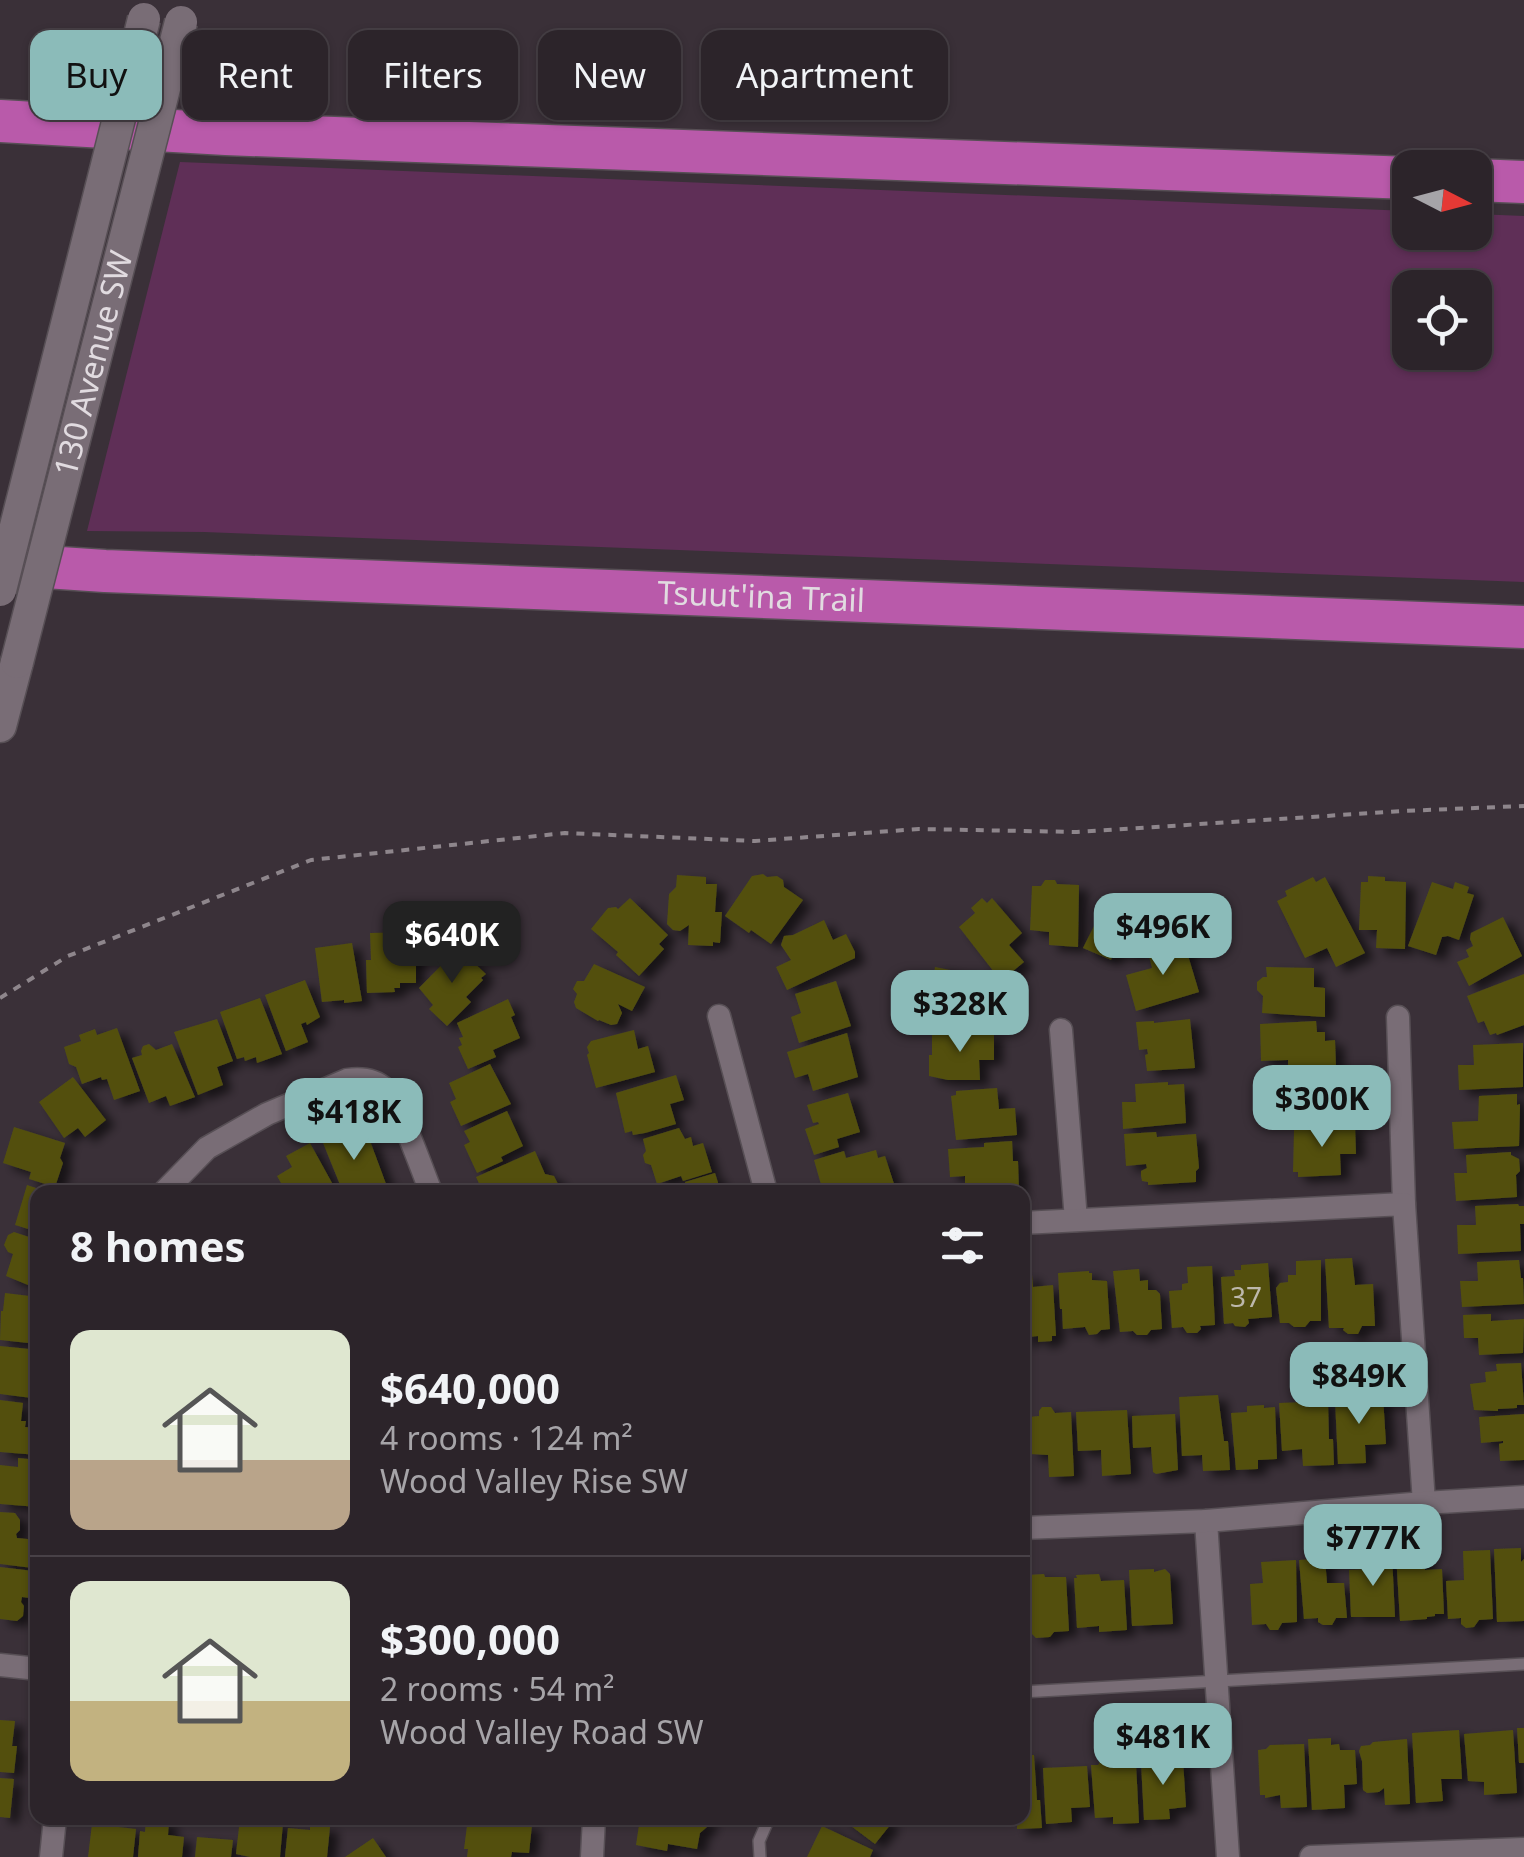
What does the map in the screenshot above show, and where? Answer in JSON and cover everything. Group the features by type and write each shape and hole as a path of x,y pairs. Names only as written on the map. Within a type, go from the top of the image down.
{"highway":[{"path":"0,122 1392,177"},
{"path":"1492,181 1524,182"},
{"name":"Tsuut'ina Trail","path":"0,564 1524,627"}],"main road":[{"name":"130 Avenue SW","path":"0,590 147,9"},
{"name":"130 Avenue SW","path":"0,726 184,11"}],"street":[{"path":"719,1016 764,1185"},
{"path":"1398,1018 1404,1204 1424,1503"},
{"path":"1061,1030 1076,1220"},
{"path":"171,1185 207,1148 267,1114 357,1078 376,1083 393,1099 427,1185"},
{"path":"1030,1223 1404,1204"},
{"path":"1030,1528 1206,1522 1524,1497"},
{"path":"1206,1522 1228,1857"},
{"path":"0,1665 30,1667"},
{"path":"51,1857 55,1825"},
{"path":"592,1857 594,1825"},
{"path":"1311,1857 1524,1849"}],"lane":[{"path":"1030,1692 1524,1664"},
{"path":"760,1857 759,1841 766,1825"}],"path":[{"path":"0,998 68,956 311,860 565,833 756,841 919,829 1077,832 1524,806"}],"shaded area":[{"path":"180,162 1392,210 1392,250 1492,250 1492,215 1524,216 1524,582 204,532 87,531"}],"building":[{"path":"677,875 706,877 706,884 717,884 715,912 722,912 720,943 688,945 689,925 680,931 667,924 669,894 676,887"},
{"path":"752,876 777,876 784,887 803,900 771,944 725,916"},
{"path":"1368,876 1406,882 1405,949 1376,948 1377,930 1359,930 1361,882 1368,882"},
{"path":"1313,877 1316,882 1325,877 1365,953 1336,967 1327,948 1305,958 1277,901 1287,896 1285,891"},
{"path":"1045,880 1079,885 1078,947 1049,945 1049,932 1030,930 1032,886 1041,886"},
{"path":"1432,882 1453,889 1455,882 1469,887 1467,893 1474,895 1459,940 1442,937 1436,955 1408,946"},
{"path":"1115,893 1155,912 1135,954 1117,946 1111,960 1083,948 1097,920 1102,922"},
{"path":"630,898 668,935 659,944 664,949 639,976 591,929 608,908 618,909"},
{"path":"982,898 987,903 992,898 1022,933 1009,945 1024,962 1001,981 959,927 975,913 971,908"},
{"path":"1503,917 1522,956 1469,986 1457,962 1469,957 1466,950 1473,946 1471,933"},
{"path":"824,920 833,940 846,934 855,958 787,990 776,967 791,960 781,945 784,936"},
{"path":"414,932 416,983 400,983 395,992 367,993 370,933"},
{"path":"1184,942 1199,992 1136,1011 1126,975 1152,968 1148,952"},
{"path":"352,943 362,1001 322,1002 315,948"},
{"path":"458,948 486,974 466,997 471,1002 447,1026 429,1009 433,1005 419,988"},
{"path":"594,964 645,987 632,1011 618,1004 622,1013 617,1024 598,1021 576,1008 577,994 573,989 577,981 584,981"},
{"path":"935,967 985,977 981,999 987,1000 982,1026 926,1015"},
{"path":"1266,967 1314,968 1314,987 1325,988 1325,1017 1262,1013 1263,996 1257,990 1257,982 1267,977"},
{"path":"1524,974 1524,1025 1490,1035 1484,1021 1478,1023 1467,996"},
{"path":"305,980 320,1017 307,1025 301,1024 308,1042 286,1051 265,995"},
{"path":"836,981 851,1026 799,1043 791,1017 801,1013 795,994"},
{"path":"260,998 282,1054 257,1063 256,1057 237,1059 220,1012"},
{"path":"508,999 520,1038 493,1050 496,1057 468,1069 458,1047 462,1045 459,1038 463,1037 457,1023"},
{"path":"217,1019 233,1061 217,1067 223,1085 198,1095 174,1032"},
{"path":"1190,1019 1195,1068 1147,1071 1147,1049 1139,1050 1136,1022"},
{"path":"1316,1021 1317,1032 1325,1032 1325,1041 1335,1040 1336,1067 1288,1068 1288,1060 1261,1061 1260,1024"},
{"path":"117,1028 140,1091 114,1100 107,1079 101,1077 82,1084 64,1047 81,1041 79,1035 95,1029 97,1035"},
{"path":"634,1030 638,1049 648,1046 655,1072 596,1088 587,1047 591,1041"},
{"path":"847,1033 858,1077 813,1091 808,1074 795,1078 787,1052"},
{"path":"932,1033 994,1033 994,1060 979,1060 980,1080 929,1076"},
{"path":"1523,1043 1523,1087 1459,1090 1458,1065 1474,1065 1473,1045"},
{"path":"149,1044 156,1050 172,1044 195,1097 170,1106 166,1096 149,1103 132,1058 142,1055 143,1046"},
{"path":"490,1064 511,1104 461,1126 450,1102 456,1099 449,1083"},
{"path":"1343,1074 1344,1093 1355,1092 1356,1119 1294,1122 1297,1076"},
{"path":"676,1075 684,1100 670,1104 676,1124 645,1133 625,1133 616,1093"},
{"path":"73,1077 106,1120 85,1137 78,1128 64,1138 39,1102"},
{"path":"1135,1084 1184,1084 1186,1123 1123,1129 1122,1102 1136,1102"},
{"path":"997,1088 999,1109 1015,1108 1017,1135 956,1140 951,1096 956,1091"},
{"path":"848,1093 860,1132 837,1139 839,1147 814,1155 805,1129 819,1124 813,1123 807,1105"},
{"path":"1517,1094 1519,1146 1454,1149 1452,1122 1478,1121 1479,1096"},
{"path":"507,1111 523,1146 477,1173 464,1145 470,1142 464,1131"},
{"path":"1355,1125 1356,1154 1340,1154 1341,1175 1298,1177 1298,1172 1293,1172 1294,1130"},
{"path":"353,1126 359,1142 369,1138 386,1185 340,1185 321,1138"},
{"path":"14,1127 65,1143 56,1185 29,1179 31,1172 3,1163"},
{"path":"679,1128 685,1139 691,1137 693,1146 703,1143 712,1172 657,1184 651,1165 645,1163 643,1139"},
{"path":"1156,1132 1157,1137 1196,1134 1196,1182 1148,1185 1141,1176 1146,1164 1126,1166 1124,1134"},
{"path":"1012,1141 1019,1185 965,1185 965,1176 950,1177 948,1149 984,1147 984,1143"},
{"path":"310,1143 333,1185 282,1185 277,1176 292,1167 286,1156"},
{"path":"876,1150 878,1158 885,1156 894,1185 821,1185 814,1160 844,1151 846,1158"},
{"path":"535,1151 545,1174 554,1176 558,1184 480,1185 476,1177"},
{"path":"1511,1152 1519,1159 1517,1197 1456,1201 1454,1173 1467,1173 1466,1155"},
{"path":"715,1173 719,1185 686,1185 685,1182"},
{"path":"27,1185 30,1186 30,1230 15,1225"},
{"path":"1475,1206 1524,1206 1521,1251 1458,1254 1457,1225 1476,1225"},
{"path":"14,1232 30,1237 28,1285 6,1276 13,1254 4,1245"},
{"path":"1352,1258 1355,1285 1373,1284 1375,1326 1362,1326 1358,1334 1348,1334 1344,1328 1329,1328 1325,1259"},
{"path":"1321,1260 1321,1321 1310,1321 1305,1327 1280,1323 1276,1288 1288,1282 1288,1275 1296,1275 1296,1261"},
{"path":"1519,1260 1524,1304 1462,1307 1460,1281 1478,1281 1477,1262"},
{"path":"1268,1263 1272,1317 1248,1319 1245,1327 1224,1324 1221,1277 1235,1276 1234,1270 1241,1270 1241,1265"},
{"path":"1212,1266 1215,1325 1200,1326 1197,1333 1187,1333 1183,1327 1172,1328 1169,1291 1182,1290 1182,1284 1188,1283 1187,1267"},
{"path":"1139,1269 1140,1281 1148,1280 1148,1290 1160,1294 1162,1329 1151,1330 1147,1335 1120,1332 1113,1271"},
{"path":"1089,1271 1092,1280 1107,1281 1110,1329 1089,1335 1085,1327 1063,1329 1058,1273"},
{"path":"1030,1275 1033,1287 1053,1285 1056,1336 1052,1336 1052,1341 1038,1342 1038,1336 1030,1337"},
{"path":"5,1293 30,1296 30,1343 0,1340"},
{"path":"1491,1314 1491,1321 1524,1319 1523,1353 1479,1355 1478,1338 1464,1338 1463,1315"},
{"path":"0,1346 30,1346 30,1398 0,1394"},
{"path":"1521,1363 1524,1405 1498,1411 1474,1410 1470,1384 1486,1382 1485,1372 1497,1371 1496,1364"},
{"path":"1218,1395 1230,1470 1203,1471 1202,1455 1182,1456 1179,1397"},
{"path":"1383,1396 1386,1444 1365,1445 1366,1463 1338,1464 1335,1399"},
{"path":"0,1400 23,1403 21,1421 30,1427 30,1454 0,1452"},
{"path":"1328,1401 1334,1465 1303,1466 1302,1449 1282,1451 1279,1403"},
{"path":"1247,1406 1275,1407 1277,1459 1258,1460 1258,1469 1236,1470 1231,1413 1247,1412"},
{"path":"1051,1407 1055,1413 1071,1412 1074,1476 1049,1477 1048,1455 1030,1454 1030,1417 1039,1416 1039,1411"},
{"path":"1127,1410 1131,1474 1102,1476 1101,1450 1078,1451 1076,1412"},
{"path":"1175,1414 1178,1470 1156,1474 1151,1447 1133,1448 1132,1416"},
{"path":"1524,1414 1524,1460 1500,1461 1499,1444 1503,1441 1481,1443 1479,1417"},
{"path":"18,1458 30,1459 30,1506 0,1504 0,1465 18,1467"},
{"path":"0,1512 15,1513 20,1520 17,1538 30,1539 30,1568 0,1564"},
{"path":"1521,1548 1524,1621 1497,1622 1494,1549"},
{"path":"1490,1550 1493,1619 1479,1620 1474,1627 1466,1628 1461,1618 1448,1619 1446,1581 1464,1580 1463,1551"},
{"path":"1424,1553 1425,1570 1442,1569 1444,1614 1400,1621 1396,1554"},
{"path":"1392,1555 1395,1617 1351,1617 1349,1570 1367,1569 1366,1556"},
{"path":"1325,1558 1327,1583 1344,1583 1347,1618 1336,1618 1332,1625 1323,1625 1318,1618 1304,1619 1299,1560"},
{"path":"1296,1560 1297,1622 1282,1623 1278,1630 1270,1630 1266,1624 1252,1625 1250,1584 1263,1583 1261,1562"},
{"path":"0,1567 30,1571 30,1598 22,1597 23,1616 17,1621 0,1619"},
{"path":"1165,1569 1170,1574 1173,1624 1132,1626 1129,1570"},
{"path":"1099,1574 1101,1581 1124,1580 1127,1630 1099,1632 1099,1626 1077,1628 1074,1578"},
{"path":"1030,1575 1066,1577 1069,1631 1036,1638 1031,1633"},
{"path":"0,1720 15,1721 14,1773 0,1772"},
{"path":"1517,1728 1524,1728 1524,1763 1519,1763"},
{"path":"1459,1730 1462,1779 1441,1779 1443,1801 1416,1803 1412,1733"},
{"path":"1513,1730 1517,1793 1484,1795 1484,1782 1468,1781 1464,1734"},
{"path":"1331,1738 1331,1745 1339,1744 1340,1750 1355,1750 1357,1784 1344,1785 1345,1808 1312,1810 1308,1739"},
{"path":"1407,1739 1410,1804 1385,1805 1384,1788 1379,1792 1363,1790 1359,1751 1361,1746 1373,1742"},
{"path":"1304,1744 1307,1807 1281,1808 1280,1795 1260,1795 1258,1750 1270,1745"},
{"path":"1030,1755 1034,1755 1042,1828 1017,1829 1017,1825 1030,1825"},
{"path":"1111,1758 1115,1764 1136,1763 1139,1823 1113,1824 1113,1817 1095,1818 1091,1765"},
{"path":"1183,1760 1186,1807 1169,1809 1170,1819 1144,1820 1141,1762"},
{"path":"1087,1766 1090,1807 1071,1808 1072,1822 1046,1824 1043,1768"},
{"path":"0,1778 14,1779 10,1818 0,1817"},
{"path":"92,1825 136,1829 133,1857 88,1857"},
{"path":"146,1825 169,1825 168,1835 184,1837 182,1857 138,1857 140,1831 145,1832"},
{"path":"239,1825 283,1825 280,1857 236,1854"},
{"path":"310,1825 330,1827 327,1857 285,1857 288,1828 310,1830"},
{"path":"467,1825 532,1825 529,1853 467,1857 468,1849 464,1849"},
{"path":"639,1825 708,1825 700,1833 697,1849 668,1844 667,1851 636,1845"},
{"path":"850,1825 890,1825 875,1844"},
{"path":"822,1826 873,1850 870,1857 807,1857"},
{"path":"197,1837 233,1840 231,1857 195,1857"},
{"path":"373,1838 386,1857 345,1857"}]}
